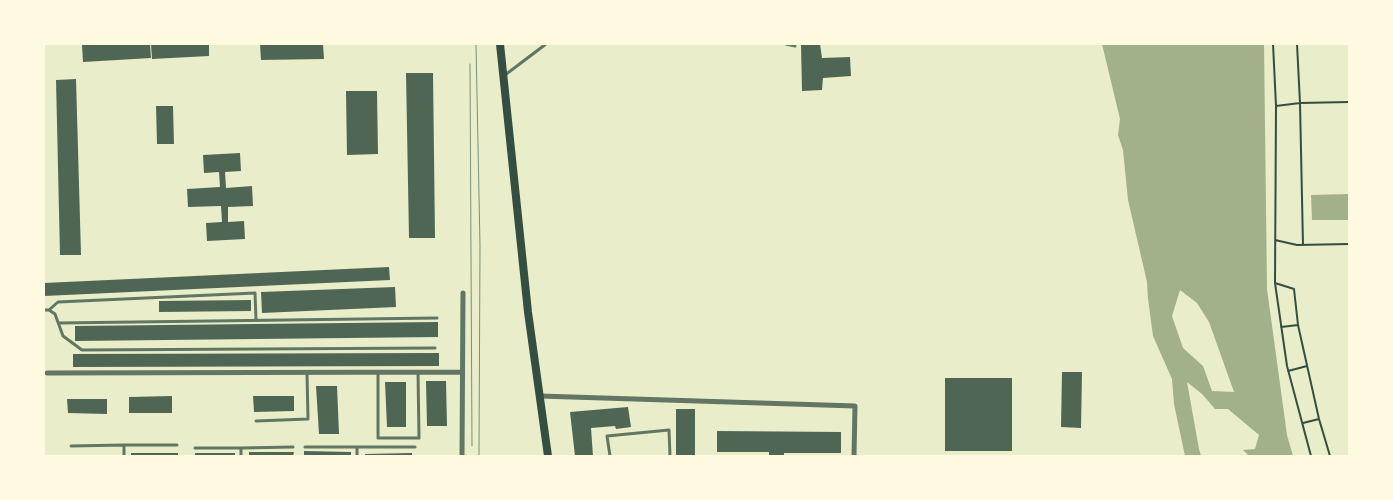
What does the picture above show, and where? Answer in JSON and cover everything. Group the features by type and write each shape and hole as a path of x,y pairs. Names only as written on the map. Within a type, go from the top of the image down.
{"main road":[{"path":"500,44 528,312 548,456"}],"street":[{"path":"462,456 461,372 463,292"},
{"path":"47,373 461,372"},
{"path":"540,396 854,406 854,456"}],"lane":[{"path":"503,77 546,44"},
{"path":"786,44 795,46"},
{"path":"49,310 58,302 255,293 256,320"},
{"path":"44,310 49,310 56,314 63,336 82,350 435,348"},
{"path":"58,323 437,318"},
{"path":"256,421 308,419 307,372"},
{"path":"378,372 378,438 419,438 418,372"},
{"path":"610,456 607,436 669,430 670,456"},
{"path":"124,445 124,456"},
{"path":"71,446 178,445"},
{"path":"194,448 293,447"},
{"path":"305,447 415,447"},
{"path":"357,447 357,456"},
{"path":"241,448 241,456"}],"path":[{"path":"1274,44 1276,106 1275,283 1288,371 1311,456"},
{"path":"1297,44 1300,104 1302,245"},
{"path":"1276,106 1349,102"},
{"path":"1275,240 1302,245 1349,244"},
{"path":"1275,283 1294,289 1298,325 1330,456"},
{"path":"1281,327 1298,325"},
{"path":"1288,371 1307,366"},
{"path":"1303,423 1320,419"}],"shaded area":[{"path":"1102,44 1264,44 1267,289 1287,435 1293,456 1249,456 1243,450 1255,449 1259,435 1228,409 1215,409 1202,394 1187,382 1201,456 1185,456 1174,404 1172,379 1153,336 1147,282 1128,200 1123,150 1118,135 1120,119","holes":["1180,290 1197,303 1209,322 1234,392 1212,391 1203,366 1183,348 1172,316"]},
{"path":"1349,194 1349,220 1312,220 1311,195"}],"building":[{"path":"150,44 151,58 83,62 82,45"},
{"path":"151,44 209,44 209,56 152,59"},
{"path":"260,44 323,44 324,59 261,60"},
{"path":"820,44 822,58 850,57 851,76 823,78 822,90 802,91 801,45"},
{"path":"406,73 433,73 435,238 409,238"},
{"path":"76,79 81,255 60,255 56,80"},
{"path":"346,91 377,91 378,154 347,155"},
{"path":"156,106 173,106 174,144 157,144"},
{"path":"240,153 241,171 225,172 226,188 252,186 253,206 228,207 228,222 244,221 245,239 207,241 206,223 222,222 221,206 188,207 187,189 220,187 219,172 204,173 203,155"},
{"path":"389,267 390,280 44,296 44,283"},
{"path":"395,287 396,307 262,313 261,292"},
{"path":"251,300 251,311 159,312 159,301"},
{"path":"438,322 438,337 75,341 75,326"},
{"path":"439,353 439,366 73,367 73,354"},
{"path":"1062,372 1082,372 1081,428 1061,427"},
{"path":"945,378 1012,378 1012,451 945,451"},
{"path":"426,381 446,381 447,426 427,426"},
{"path":"385,382 406,382 406,427 387,427"},
{"path":"316,386 337,386 339,434 319,434"},
{"path":"172,396 172,413 129,413 129,397"},
{"path":"253,396 294,396 294,411 254,412"},
{"path":"67,399 107,399 107,414 68,413"},
{"path":"628,407 631,427 616,429 615,426 591,428 593,456 575,456 570,412"},
{"path":"676,409 695,409 695,456 676,456"},
{"path":"717,431 841,432 841,453 784,453 784,456 769,456 769,452 717,452"},
{"path":"304,451 351,452 351,456 304,456"},
{"path":"249,452 294,452 293,456 249,456"},
{"path":"131,453 178,453 178,456 131,456"},
{"path":"195,453 235,453 235,456 195,456"},
{"path":"412,453 412,456 365,456 365,454"}],"tram line":[{"path":"476,44 480,246 479,456"},
{"path":"470,64 472,446"}]}
